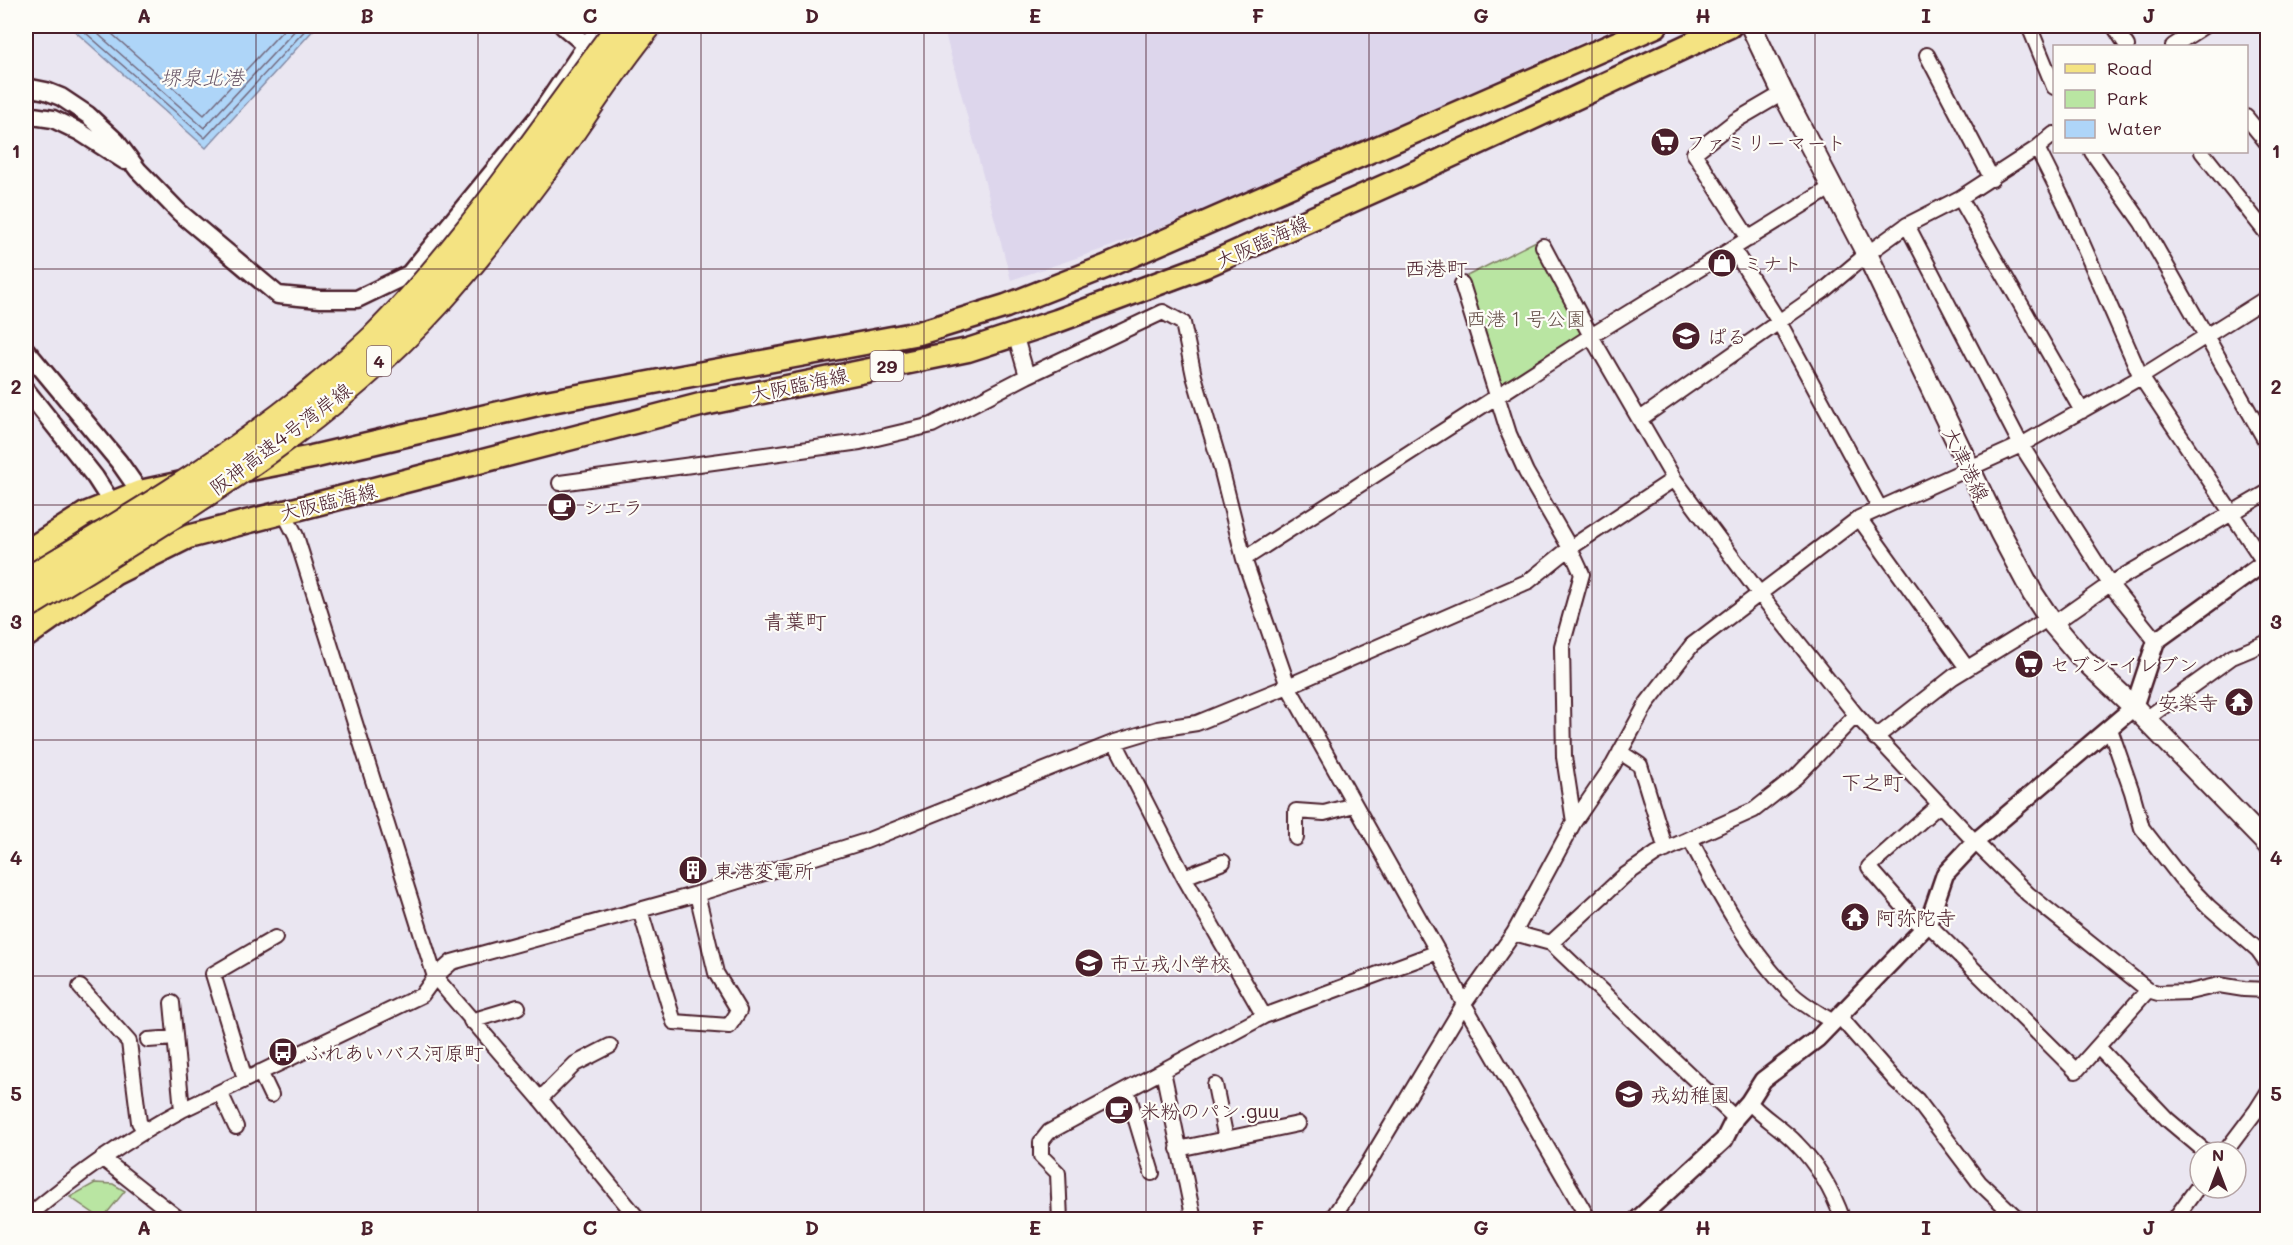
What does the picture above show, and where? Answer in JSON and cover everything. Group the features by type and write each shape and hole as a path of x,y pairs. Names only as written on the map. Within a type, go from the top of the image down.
{"highway":[{"name":"阪神高速4号湾岸線","path":"26,581 225,458 285,413 372,340 422,287 501,190 620,26"},
{"name":"阪神高速4号湾岸線","path":"26,606 178,512 295,433 388,353 435,305 480,253 648,26"}],"main road":[{"name":"大阪臨海線","path":"26,552 85,514 140,492 312,457 546,402 919,333 1006,306 1106,267 1656,26"},
{"name":"大阪臨海線","path":"26,636 114,574 188,537 704,404 968,350 1056,321 1206,266 1403,178 1730,26"},
{"name":"大津港線","path":"1751,26 1783,93 1867,254 1970,470 2033,594 2051,621 2081,657 2140,713 2268,844"}],"street":[{"path":"562,26 620,71"},
{"path":"26,87 61,97 88,115 116,141 138,170 178,212 278,295 320,299 357,299 409,273 537,118 586,45 602,26"},
{"path":"537,118 620,71 660,26"},
{"path":"2029,26 2053,82"},
{"path":"2114,26 2126,45"},
{"path":"2182,44 2204,26"},
{"path":"1927,55 1992,179"},
{"path":"1749,239 1694,153 1735,121 1783,93"},
{"path":"26,114 53,119 80,132 138,170"},
{"path":"2248,118 2268,144"},
{"path":"1640,419 1823,291 1867,254 1907,225 1992,179 2053,136"},
{"path":"2037,148 2066,204 2141,377 2231,514 2266,561 2156,642 2140,713"},
{"path":"2093,153 2142,223 2268,445"},
{"path":"2203,153 2268,235"},
{"path":"1244,559 1591,336 1832,187"},
{"path":"1960,198 2082,411"},
{"path":"1907,225 2021,445 2110,584 2156,642"},
{"path":"1543,246 1591,336 1674,478 1759,593 1875,738 1975,842 2028,894 2148,990 2158,993 2189,992 2219,985 2268,990"},
{"path":"1733,249 1779,322 1879,507"},
{"path":"1462,284 1509,434 1526,472 1570,548 1582,574 1562,646 1564,757 1574,822"},
{"path":"1331,1220 1368,1164 1464,1004 1514,933 1574,822 1620,752 1647,703 1692,645 1859,518 1879,507 1970,470 2021,445 2141,377 2268,297"},
{"path":"560,483 870,440 932,425 1027,376 1163,312 1183,323 1194,376 1220,464 1244,559 1288,686 1438,952 1464,1004 1588,1220"},
{"path":"1015,334 1027,376"},
{"path":"26,350 119,462 140,492 151,554"},
{"path":"26,390 95,477 111,504 151,554"},
{"path":"26,1218 55,1193 144,1130 422,995 435,977 452,962 697,894 866,841 1115,742 1158,729 1197,723 1529,581 1570,548 1674,478"},
{"path":"1875,738 1966,668 2051,621 2268,492"},
{"path":"283,512 296,536 435,977 540,1099 639,1220"},
{"path":"1859,518 1966,668"},
{"path":"1637,1220 1724,1140 1735,1118 1749,1102 1762,1080 1817,1039 1926,926 1945,874 1975,842 2110,729 2232,657 2268,642"},
{"path":"1551,943 1624,876 1666,850 1754,810 1796,777 1856,715"},
{"path":"2110,729 2142,828 2181,878 2209,907 2258,950 2268,964"},
{"path":"1115,742 1184,877 1264,1016"},
{"path":"1620,752 1640,765 1666,850"},
{"path":"1296,838 1296,811 1324,813 1354,805"},
{"path":"1940,805 1869,867 1926,926 2076,1071 2148,990"},
{"path":"1690,839 1709,876 1765,965 1793,995 1836,1019 1917,1100 1978,1182 2019,1220"},
{"path":"1184,877 1223,862"},
{"path":"640,910 674,1022 729,1026 739,1011 717,973 697,894"},
{"path":"1514,933 1551,943 1735,1118"},
{"path":"245,1079 217,1011 213,974 240,951 274,938"},
{"path":"1060,1220 1058,1173 1041,1156 1041,1142 1049,1132 1264,1016 1438,952"},
{"path":"80,987 129,1042 139,1122 144,1130"},
{"path":"172,1002 182,1110"},
{"path":"471,1021 518,1007"},
{"path":"148,1040 175,1038"},
{"path":"540,1099 575,1064 610,1046"},
{"path":"2098,1047 2168,1120 2192,1140"},
{"path":"1162,1071 1194,1220"},
{"path":"260,1072 271,1095"},
{"path":"1215,1085 1226,1139"},
{"path":"1127,1090 1152,1173"},
{"path":"219,1092 236,1127"},
{"path":"2234,1140 2268,1092"},
{"path":"1749,1102 1796,1142 1821,1174 1843,1220"},
{"path":"1178,1149 1298,1124"},
{"path":"102,1158 179,1219"},
{"path":"2188,1200 2177,1215 2191,1220"}],"shaded area":[{"path":"943,26 1618,26 1237,198 1112,246 1011,280"}],"green space":[{"name":"西港１号公園","path":"1536,241 1585,334 1501,389 1465,277"},
{"path":"95,1183 113,1184 125,1191 102,1219 70,1197"}],"water":[{"name":"堺泉北港","path":"69,26 317,26 206,148"}],"place":[{"name":"ファミリーマート","path":"1665,142"},
{"name":"ミナト","path":"1722,263"},
{"name":"ぱる","path":"1686,336"},
{"name":"シエラ","path":"562,507"},
{"name":"セブン-イレブン","path":"2029,664"},
{"name":"安楽寺","path":"2239,702"},
{"name":"東港変電所","path":"693,870"},
{"name":"阿弥陀寺","path":"1855,917"},
{"name":"市立戎小学校","path":"1089,963"},
{"name":"ふれあいバス河原町","path":"283,1052"},
{"name":"戎幼稚園","path":"1629,1094"},
{"name":"米粉のパン.guu","path":"1119,1110"}],"district":[{"name":"西港町","path":"1436,267"},
{"name":"青葉町","path":"795,620"},
{"name":"下之町","path":"1872,781"}]}
